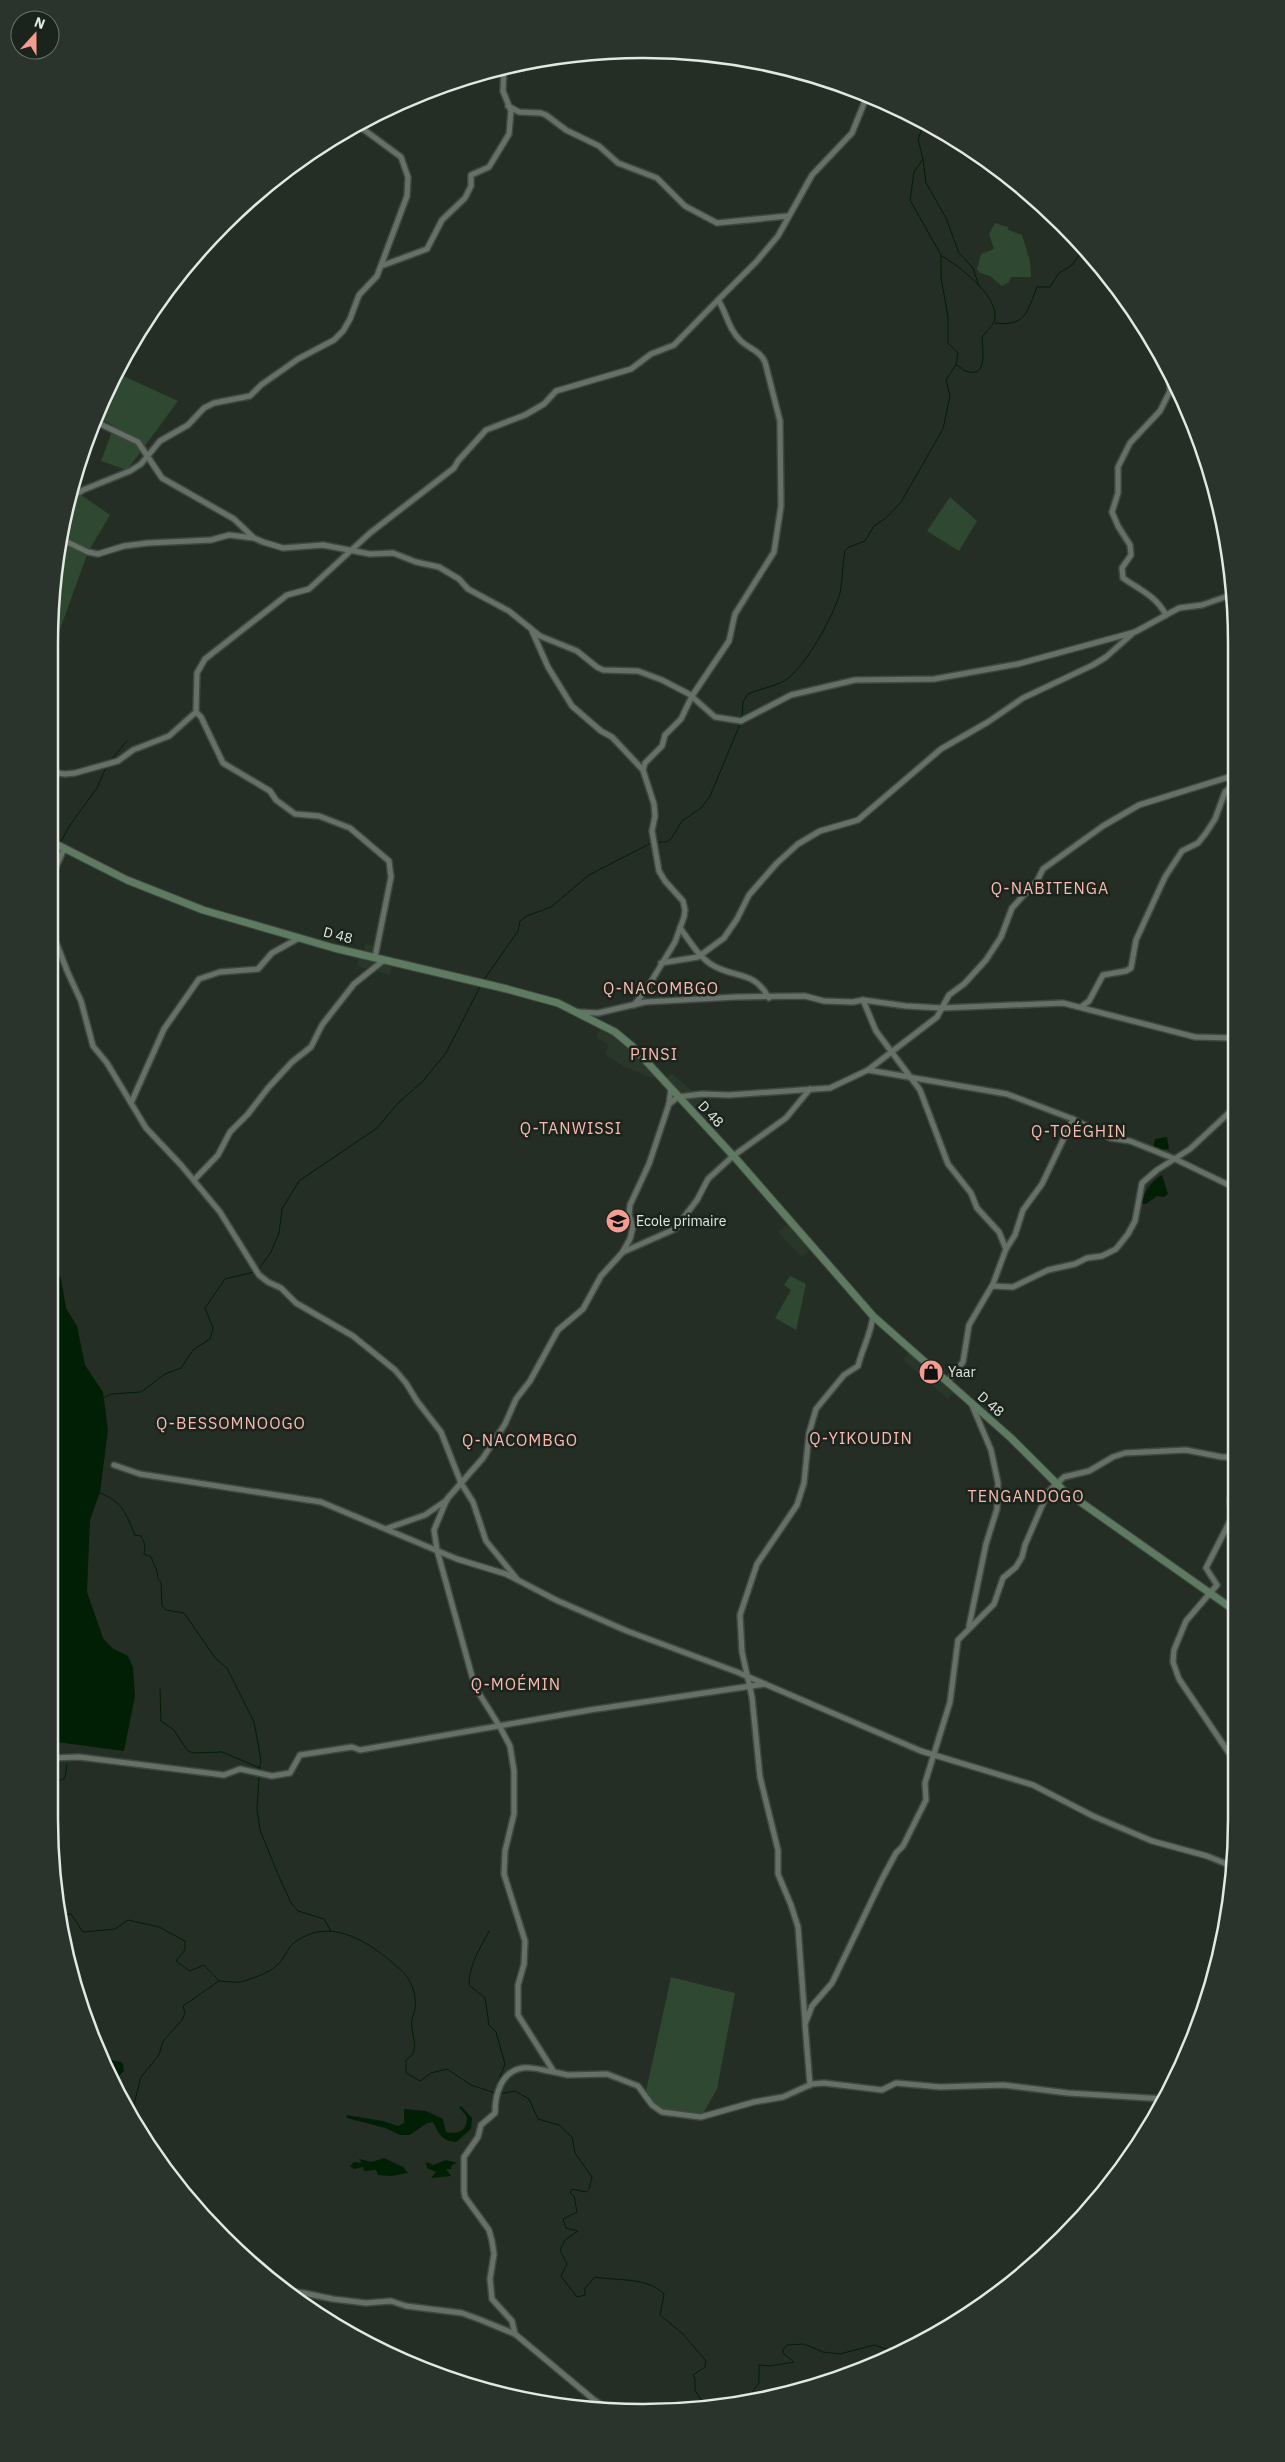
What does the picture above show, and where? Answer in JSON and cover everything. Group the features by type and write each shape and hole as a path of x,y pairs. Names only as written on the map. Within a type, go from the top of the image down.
{"street":[{"path":"380,266 427,249 442,220 465,198 471,186 471,175 489,167 509,134 511,111 503,91 504,74"},
{"path":"375,957 391,876 389,861 350,828 319,816 295,814 276,800 270,791 223,763 201,717 196,712 197,673 205,659 287,595 310,589 370,533 454,468 486,430 524,415 544,404 556,391 632,369 651,354 674,345 756,262 778,236 812,175 852,133 865,102"},
{"path":"508,106 519,112 540,112 566,130 599,146 618,163 657,178 685,206 710,221 717,223 788,216"},
{"path":"76,494 130,471 147,457 160,441 188,425 204,408 214,403 250,396 261,385 298,359 334,340 350,319 359,295 376,276 406,202 408,177 401,157 363,129"},
{"path":"643,770 645,764 662,746 665,735 681,719 692,696 729,641 735,614 774,552 781,506 780,421 762,355 742,342 731,330 718,300"},
{"path":"1166,615 1160,603 1153,596 1123,578 1122,568 1131,555 1130,545 1112,512 1118,493 1118,467 1130,443 1160,411 1170,391"},
{"path":"100,424 138,442 162,478 234,519 254,538"},
{"path":"67,542 88,552 98,554 124,546 211,540 229,535 254,538 283,548 323,545 370,554 393,553 416,562 439,567 459,580 468,589 509,611 531,630 577,651 597,668 603,670 638,671 662,680 692,696 715,717 741,721 791,695 854,680 934,679 1018,664 1135,632"},
{"path":"661,963 700,955 724,938 737,919 748,895 777,863 798,844 820,830 858,820 941,749 988,722 1023,698 1093,665 1106,657 1135,632 1179,608 1202,606 1225,597"},
{"path":"531,630 548,668 572,706 601,731 612,737 643,770 654,804 655,816 652,832 659,871 665,881 683,901 684,917 674,942 646,990 634,1005"},
{"path":"58,773 75,773 118,762 133,750 169,736 196,712"},
{"path":"669,1104 678,1097 836,1086 868,1070 937,1017 949,995 964,984 986,960 1001,937 1012,908 1037,881 1044,869 1103,826 1139,805 1228,777"},
{"path":"1081,1007 1092,996 1103,975 1126,971 1131,968 1136,940 1165,877 1182,851 1198,843 1206,833 1215,819 1225,792 1228,789"},
{"name":"D 48","path":"58,846 114,874 170,898 299,938 507,988 558,1003 615,1032 625,1040 733,1156 873,1316 1011,1438 1056,1484 1076,1500 1228,1606"},
{"path":"58,862 64,849"},
{"path":"680,928 700,955 714,966 754,980 762,985 769,998"},
{"path":"131,1103 164,1029 199,979 220,972 258,969 272,953 299,938"},
{"path":"58,947 81,1001 93,1046 107,1064 146,1128 194,1180 220,1212 259,1275 281,1288 296,1303 353,1336 396,1370 441,1432 461,1484 473,1502 486,1541 519,1581"},
{"path":"194,1180 218,1155 230,1132 248,1114 268,1088 292,1062 310,1047 322,1025 354,984 384,959"},
{"path":"578,1012 598,1013 634,1005 690,999 805,996 824,1001 853,1002 863,1000 942,1008 1063,1003 1195,1037 1228,1038"},
{"path":"863,1000 876,1031 889,1052 920,1090 948,1164 971,1193 977,1208 999,1232 1006,1249"},
{"path":"868,1070 1001,1092 1073,1119 1110,1138 1130,1142 1175,1158 1228,1184"},
{"path":"622,1252 674,1229 697,1200 708,1179 733,1156 786,1118 810,1088"},
{"path":"387,1528 425,1515 447,1499 461,1484 483,1458 506,1424 516,1399 530,1381 558,1330 583,1309 601,1276 622,1252 630,1239 633,1227 629,1216 630,1205 649,1164 669,1104 671,1089"},
{"path":"992,1286 1013,1287 1048,1270 1108,1255 1116,1249 1128,1234 1135,1221 1142,1183 1190,1149 1228,1114"},
{"path":"947,1382 963,1362 969,1325 992,1286 1006,1249 1015,1235 1023,1210 1042,1184 1073,1119"},
{"path":"810,2085 798,1928 778,1874 778,1850 760,1777 749,1686 742,1652 740,1615 742,1604 754,1579 757,1564 797,1505 804,1483 813,1415 844,1375 858,1366 872,1326 873,1316"},
{"path":"969,1627 986,1544 997,1509 998,1483 991,1450 971,1402"},
{"path":"805,2024 812,2006 832,1983 882,1879 896,1854 903,1846 926,1800 925,1783 950,1702 958,1640 999,1597 1003,1578 1016,1567 1022,1557 1025,1545 1048,1492 1064,1477 1089,1471 1113,1457 1125,1453 1186,1450 1228,1457"},
{"path":"114,1465 140,1474 321,1502 387,1528 456,1559 506,1574 627,1631 765,1684 879,1734 934,1755 1033,1784 1093,1816 1152,1841 1207,1856 1225,1864"},
{"path":"447,1499 434,1530 437,1550 475,1688 510,1746 514,1771 514,1814 505,1851 504,1874 525,1941 524,1964 518,1985 518,2014 554,2072"},
{"path":"1228,1525 1206,1568 1217,1582 1215,1588 1209,1592 1186,1621 1174,1650 1173,1662 1180,1679 1228,1751"},
{"path":"58,1758 79,1757 224,1775 240,1769 272,1776 290,1773 300,1755 352,1747 360,1750 500,1727 599,1708 765,1684"},
{"path":"515,2334 512,2321 492,2298 490,2279 494,2254 492,2241 489,2230 465,2197 463,2163 478,2137 481,2125 495,2113 497,2094 508,2075 523,2068 568,2075 607,2074 638,2086 652,2105 662,2112 702,2117 754,2102 784,2097 810,2085 824,2083 882,2090 896,2083 940,2087 1003,2085 1068,2093 1157,2098"},
{"path":"298,2293 366,2303 391,2301 406,2306 462,2313 515,2334 598,2402"}],"shaded area":[{"path":"995,223 1008,227 1008,230 1022,235 1030,261 1031,277 1011,277 1009,282 1002,286 990,276 980,273 977,269 981,254 994,249 989,234"},
{"path":"122,376 178,401 127,470 101,461 114,426 102,419"},
{"path":"78,493 110,515 88,552 58,634 63,566"},
{"path":"950,497 977,521 959,551 927,531"},
{"path":"366,944 377,947 375,957 393,961 390,975 357,966 360,954 363,954"},
{"path":"602,1025 615,1032 657,1074 652,1078 623,1066 605,1054 609,1045 596,1037"},
{"path":"671,1073 706,1103 694,1114 663,1081"},
{"path":"1167,1137 1169,1149 1158,1150 1153,1148 1155,1139"},
{"path":"1162,1175 1168,1194 1164,1197 1157,1196 1146,1204 1141,1204 1148,1187"},
{"path":"790,1222 812,1248 802,1257 778,1232"},
{"path":"58,1272 66,1308 77,1326 85,1365 103,1392 108,1430 100,1492 90,1520 87,1592 103,1638 112,1648 128,1656 133,1667 135,1696 124,1751 58,1742"},
{"path":"790,1276 806,1284 796,1330 775,1318 791,1290 784,1285"},
{"path":"910,1350 956,1389 948,1399 903,1360"},
{"path":"671,1977 735,1993 717,2089 701,2117 662,2112 645,2096"},
{"path":"110,2060 121,2062 124,2071 118,2077"},
{"path":"461,2106 472,2118 471,2129 456,2142 447,2140 442,2136 433,2122 427,2123 410,2135 400,2135 385,2128 347,2118 346,2115 383,2121 398,2126 404,2123 404,2109 426,2111 443,2119 446,2132 455,2133 462,2130 467,2122 467,2117 459,2107"},
{"path":"384,2158 403,2167 408,2173 391,2176 378,2175 376,2170 364,2171 363,2167 354,2169 350,2166 354,2162 362,2163 359,2159 372,2162"},
{"path":"446,2160 457,2163 452,2165 451,2169 446,2169 451,2176 431,2178 436,2172 427,2168 426,2162 433,2165"}],"waterway":[{"path":"742,718 743,702 748,694 784,681 792,675 809,654 825,628 837,603 841,588 845,551 849,547 865,541 874,526 886,518 901,502 943,429 950,396 946,380 956,365 958,353 948,343 948,317 941,277 941,255 910,200 914,172 923,159 918,139 922,129"},
{"path":"923,159 926,183 946,218 959,253 973,268 979,286"},
{"path":"995,323 1013,323 1024,316 1037,287 1050,287 1059,273 1072,265 1080,254"},
{"path":"942,256 976,282 994,308 994,322 982,337 983,361 981,367 978,371 973,372 956,365"},
{"path":"655,842 666,842 671,839 682,821 701,808 710,796 741,722"},
{"path":"111,760 127,741"},
{"path":"60,843 70,825 97,788 107,765"},
{"path":"483,981 518,931 520,921 527,916 551,907 589,875 651,843"},
{"path":"258,1270 271,1252 279,1233 282,1209 299,1181 377,1128 398,1103 422,1082 446,1053 481,985"},
{"path":"103,1398 111,1394 141,1392 165,1374 181,1368 193,1350 210,1339 213,1328 205,1308 225,1279 254,1272"},
{"path":"98,1492 118,1504 135,1535 141,1536 145,1545 144,1554 151,1557 158,1579 161,1582 162,1606 166,1610 184,1613 216,1659 227,1668 254,1722 261,1760 259,1772"},
{"path":"160,1689 161,1721 174,1730 187,1750 192,1753 222,1752 260,1768"},
{"path":"58,1782 65,1778 67,1764"},
{"path":"259,1776 257,1809 260,1830 291,1903 298,1911 324,1919 331,1931"},
{"path":"66,1915 71,1914 83,1932 115,1929 128,1920 159,1927 185,1941 185,1950 176,1961 190,1971 204,1965 219,1981 241,1982 273,1969 295,1942 309,1934 324,1931 352,1936 378,1951 406,1975 412,1986 415,1998 412,2022 415,2045 414,2051 406,2060 406,2073 420,2081 431,2073 447,2069 471,2085 495,2093"},
{"path":"489,1931 473,1963 469,1985 485,1998 489,2025 496,2032 505,2064 494,2093"},
{"path":"133,2107 141,2077 159,2055 163,2041 182,2020 185,2013 183,2006 219,1981"},
{"path":"499,2094 515,2091 529,2099 538,2119 559,2125 572,2137 575,2153 592,2177 589,2189 586,2192 572,2189 570,2193 574,2196 577,2212 563,2219 566,2228 578,2231 565,2240 560,2250 567,2264 561,2276 577,2297 585,2295 585,2288 595,2277 641,2282 650,2285 664,2294 660,2315 682,2333 706,2361 705,2367 693,2375 695,2390 702,2401"},
{"path":"754,2393 752,2392 759,2383 759,2365 770,2366 794,2362 783,2353 787,2345 804,2344 823,2352 840,2354 874,2345 889,2350"}],"place":[{"name":"Ecole primaire","path":"618,1221"},
{"name":"Yaar","path":"931,1372"}],"district":[{"name":"Q-NABITENGA","path":"1050,888"},
{"name":"Q-NACOMBGO","path":"661,988"},
{"name":"PINSI","path":"654,1054"},
{"name":"Q-TANWISSI","path":"571,1128"},
{"name":"Q-TOÉGHIN","path":"1079,1131"},
{"name":"Q-BESSOMNOOGO","path":"231,1423"},
{"name":"Q-YIKOUDIN","path":"861,1438"},
{"name":"Q-NACOMBGO","path":"520,1440"},
{"name":"TENGANDOGO","path":"1026,1496"},
{"name":"Q-MOÉMIN","path":"516,1684"}]}
